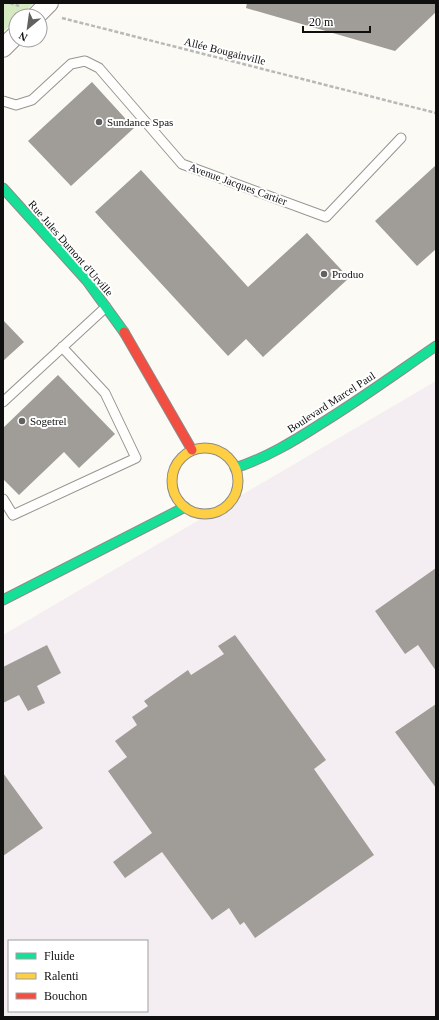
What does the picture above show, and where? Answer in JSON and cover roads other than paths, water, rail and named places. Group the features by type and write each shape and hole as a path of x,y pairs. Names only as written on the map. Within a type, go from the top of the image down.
{"street":[{"name":"Rue Jules Dumont d'Urville","path":"3,188 87,281 129,338 183,430 192,450"},
{"name":"Boulevard Marcel Paul","path":"235,468 254,463 288,444 353,404 436,346"},
{"path":"207,448 214,449 227,456 235,468 238,479 236,490 225,506 220,510 205,514 191,511 179,502 172,488 172,472 180,459 192,450 207,448"},
{"path":"3,600 185,507"}],"lane":[{"name":"Avenue Jacques Cartier","path":"3,101 16,105 32,100 71,64 85,62 100,68 182,164 326,217 401,138"},
{"path":"3,402 106,307"},
{"path":"3,500 13,515 136,458 105,393 62,347"}],"place":[{"name":"Sundance Spas","path":"99,122"},
{"name":"Produo","path":"324,274"},
{"name":"Sogetrel","path":"22,421"}]}
